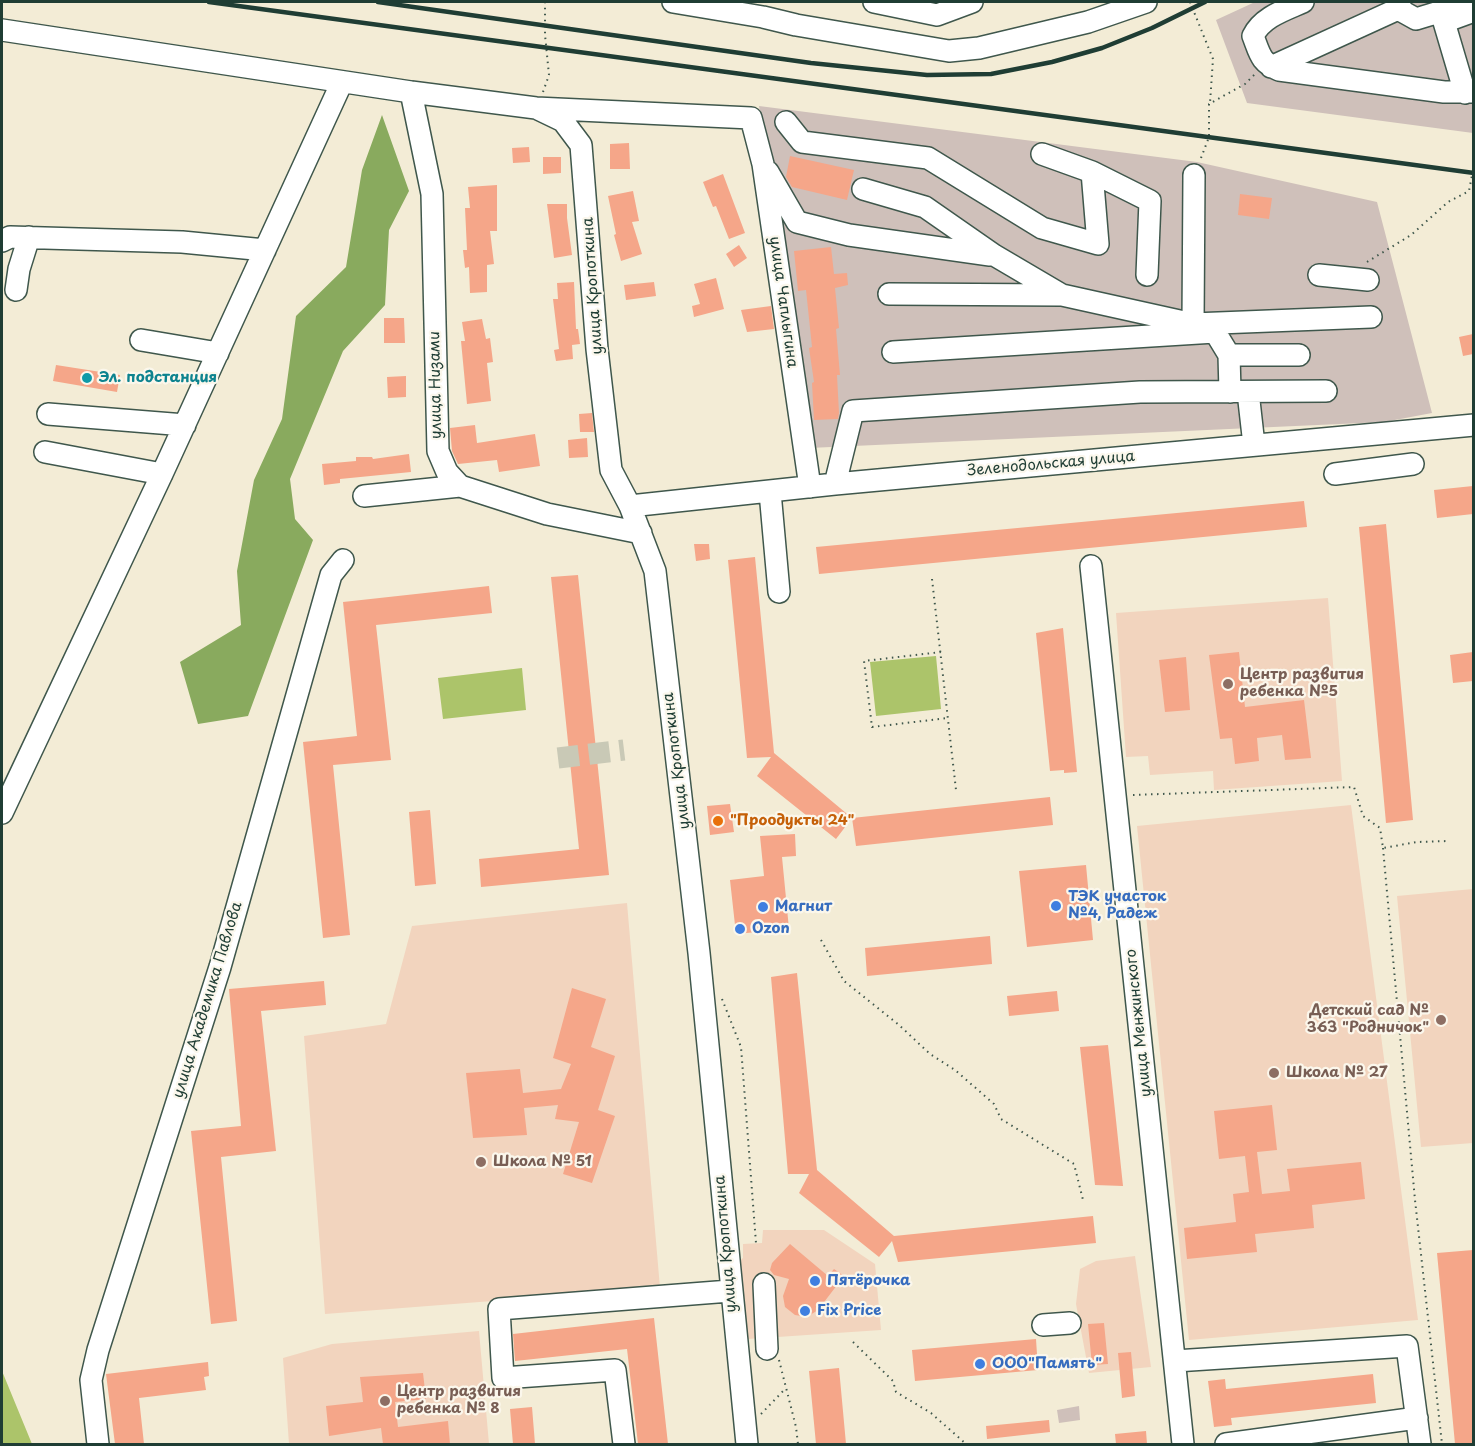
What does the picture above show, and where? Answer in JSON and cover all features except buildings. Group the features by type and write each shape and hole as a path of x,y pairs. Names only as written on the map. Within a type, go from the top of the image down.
{"street":[{"path":"673,2 949,51 979,48 1088,22 1146,2"},
{"path":"873,2 937,15 972,2"},
{"path":"1303,2 1258,27 1253,36 1267,64 1279,70 1444,92 1469,92 1441,17"},
{"path":"1441,17 1457,2"},
{"path":"1267,64 1399,5 1416,19 1473,11"},
{"path":"2,30 342,82 536,108"},
{"path":"2,813 185,425 342,82"},
{"name":"улица Низами","path":"411,92 432,194 438,451 447,472 460,486"},
{"name":"улица Чаплыгина","path":"536,108 751,118 763,164 810,487"},
{"name":"улица Кропоткина","path":"536,108 563,121 581,145 597,349 611,470 630,506 655,571 699,953 730,1291 746,1437"},
{"path":"786,122 802,142 928,158 1042,228 1098,244 1092,172"},
{"path":"1042,154 1092,172 1150,201 1147,276"},
{"path":"763,164 797,222 849,236 994,255"},
{"path":"1193,324 1194,175"},
{"path":"863,189 925,207 994,255 1062,295"},
{"path":"2,241 10,237 28,237 182,242 265,250"},
{"path":"16,290 28,237"},
{"path":"1319,275 1368,271"},
{"path":"889,294 1062,295 1193,324 1371,318"},
{"path":"893,352 1215,332 1229,355 1254,445"},
{"path":"141,340 218,353"},
{"path":"1229,355 1299,355"},
{"path":"835,484 853,411 1140,392 1326,391"},
{"path":"48,414 185,425"},
{"name":"Зеленодольская улица","path":"630,506 835,484 1473,425"},
{"path":"45,453 162,474"},
{"path":"1335,474 1413,464"},
{"path":"364,496 460,486 548,514 641,532"},
{"path":"770,492 780,592"},
{"name":"улица Академика Павлова","path":"98,1444 92,1380 98,1350 220,967 331,576 343,560"},
{"name":"улица Менжинского","path":"1091,566 1183,1444"},
{"path":"764,1284 773,1354"},
{"path":"624,1444 615,1370 503,1378 499,1310 730,1291"},
{"path":"1043,1325 1070,1323"},
{"path":"1174,1361 1407,1346 1420,1444"},
{"path":"1226,1444 1417,1418"}],"path":[{"path":"536,108 549,75 544,35 545,2"},
{"path":"1190,2 1213,59 1209,137 1194,175"},
{"path":"1210,103 1245,84 1267,64"},
{"path":"1368,271 1448,202 1469,191 1473,165"},
{"path":"932,579 956,790"},
{"path":"941,652 864,660 872,727 948,718"},
{"path":"1115,797 1156,793 1354,787 1363,816 1380,828 1415,1200 1442,1444"},
{"path":"1383,848 1417,842 1449,841"},
{"path":"821,940 844,981 899,1025 930,1054 955,1071 994,1104 1001,1119 1074,1164 1083,1200"},
{"path":"722,999 741,1047 756,1243"},
{"path":"853,1342 893,1381 896,1392 931,1413 966,1444"},
{"path":"773,1354 786,1388 798,1444"},
{"path":"746,1437 786,1388"}],"shaded area":[{"path":"1255,2 1473,2 1473,133 1247,103 1216,20"},
{"path":"759,106 1197,162 1377,202 1432,413 1384,422 809,448"},
{"name":"Центр развития ребенка №5","path":"1328,598 1342,781 1214,790 1213,771 1150,775 1148,756 1126,757 1116,613"},
{"name":"Школа № 27","path":"1351,805 1418,1320 1189,1340 1137,826"},
{"name":"Детский сад № 363 \"Родничок\"","path":"1473,889 1473,1143 1421,1147 1397,896"},
{"name":"Школа № 51","path":"627,903 660,1288 325,1314 304,1036 386,1024 412,926"},
{"path":"763,1230 824,1230 875,1264 881,1330 748,1339 743,1334 738,1262 743,1258 743,1244 762,1243"},
{"path":"1135,1256 1151,1367 1089,1373 1076,1304 1080,1269 1096,1261"},
{"name":"Центр развития ребенка № 8","path":"479,1331 489,1444 289,1444 283,1358 332,1344"},
{"path":"1079,1406 1080,1420 1059,1423 1057,1410"}],"green space":[{"path":"382,115 409,191 389,230 385,305 343,351 290,479 295,519 313,540 248,716 198,724 180,662 241,625 237,571 254,480 282,419 296,316 346,267 362,170"},
{"path":"936,656 941,709 876,716 870,662"},
{"path":"522,668 526,710 443,719 438,678"},
{"path":"2,1371 32,1444 2,1444"}],"tunnel":[{"path":"558,758 624,750"}],"railway":[{"path":"209,2 1474,173"},
{"path":"378,2 811,63 927,75 991,74 1052,62 1102,48 1152,28 1205,2"}],"place":[{"name":"Эл. подстанция","path":"87,378"},
{"name":"Центр развития ребенка №5","path":"1228,684"},
{"name":"\"Проодукты 24\"","path":"718,821"},
{"name":"ТЭК участок №4, Радеж","path":"1056,906"},
{"name":"Магнит","path":"763,907"},
{"name":"Ozon","path":"740,929"},
{"name":"Детский сад № 363 \"Родничок\"","path":"1441,1020"},
{"name":"Школа № 27","path":"1274,1073"},
{"name":"Школа № 51","path":"481,1162"},
{"name":"Пятёрочка","path":"815,1281"},
{"name":"Fix Price","path":"805,1311"},
{"name":"ООО\"Память\"","path":"980,1364"},
{"name":"Центр развития ребенка № 8","path":"385,1401"}]}
